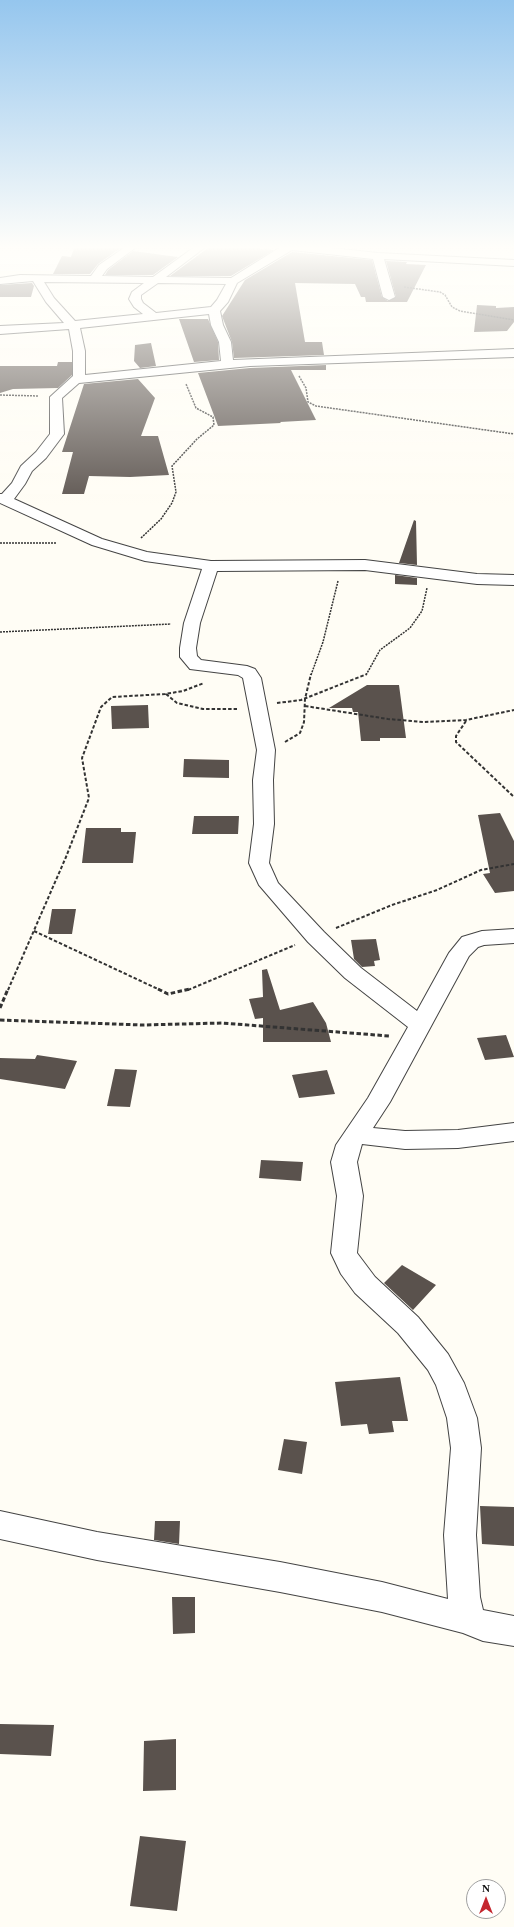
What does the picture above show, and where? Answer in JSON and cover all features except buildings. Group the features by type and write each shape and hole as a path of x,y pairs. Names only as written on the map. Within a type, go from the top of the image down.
{"street":[{"path":"76,335 79,351 78,378 56,397 57,434 41,455 26,469 18,484 2,499 97,542 146,556 211,566 382,566 477,579 514,580"},
{"path":"222,335 225,342 227,365"},
{"path":"75,380 284,360 514,353"},
{"path":"211,566 192,624 188,657 196,664 241,670 249,673 252,678 266,750 263,780 264,824 259,863 269,885 316,937 416,1031"},
{"path":"477,579 514,594"},
{"path":"468,1619 464,1597 460,1535 466,1448 462,1418 450,1382 438,1362 408,1325 365,1284 351,1267 344,1253 350,1196 344,1162 348,1145 378,1102 460,953 470,942 482,938 514,936"},
{"path":"355,1135 405,1140 458,1139 514,1132"},
{"path":"0,1525 97,1546 280,1576 382,1597 468,1619 482,1626 514,1631"}],"path":[{"path":"284,360 297,374 306,388 308,402 310,404 492,432 514,434"},
{"path":"124,550 145,536 169,508 176,492 172,466 197,439 214,425 213,417 196,408 185,382 176,371"},
{"path":"0,395 56,397"},
{"path":"0,543 97,542"},
{"path":"266,750 287,742 300,733 304,722 305,699 312,670 323,642 341,565"},
{"path":"165,694 177,703 203,710 227,710 258,704 305,699 317,693 366,676 380,650 410,628 422,611 429,572"},
{"path":"0,632 192,624"},
{"path":"0,1008 89,798 82,758 101,707 112,697 165,694 183,691 241,670"},
{"path":"305,706 406,721 444,722 466,720 514,710"},
{"path":"466,720 456,736 456,742 514,797"},
{"path":"34,930 168,994 186,991 392,905 437,890 481,870 514,864"},
{"path":"0,1020 142,1025 222,1023 416,1031"}]}
